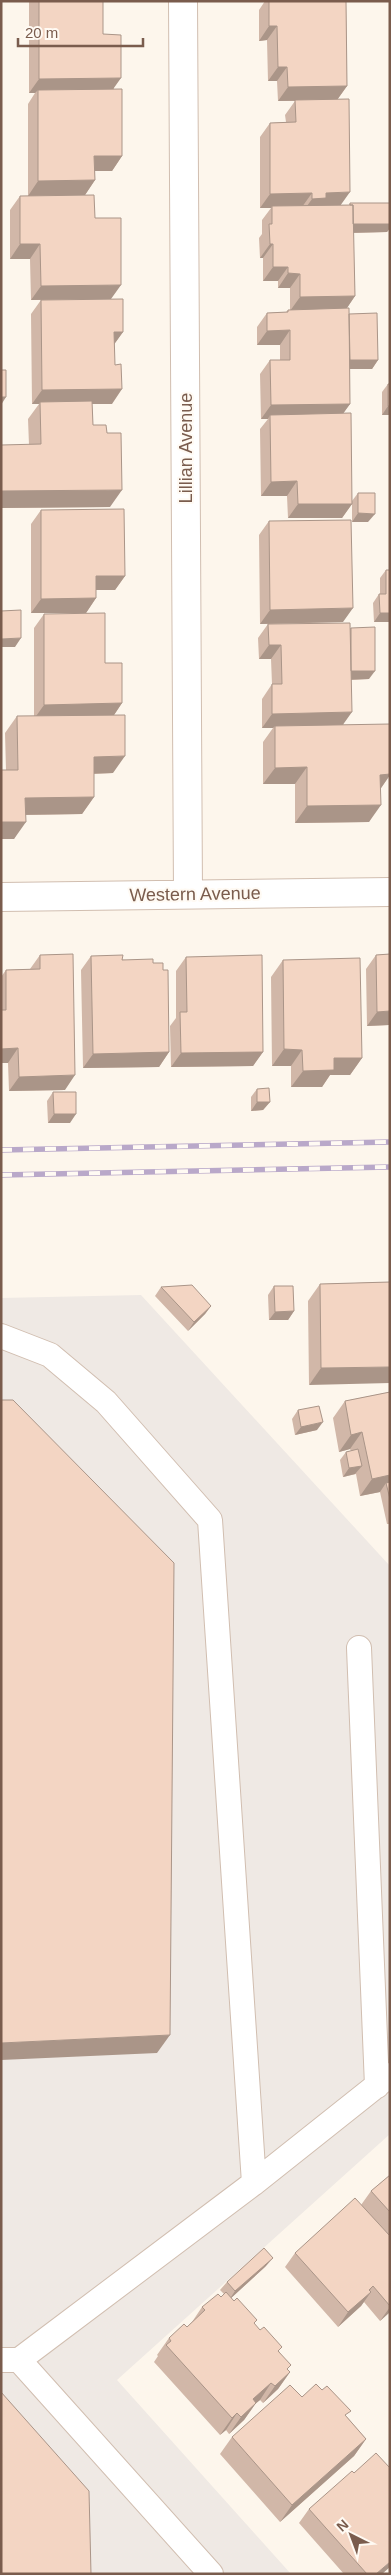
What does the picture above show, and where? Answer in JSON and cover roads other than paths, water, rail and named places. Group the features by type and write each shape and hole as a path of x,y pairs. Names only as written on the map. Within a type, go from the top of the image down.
{"street":[{"name":"Lillian Avenue","path":"183,1 188,894"},
{"name":"Western Avenue","path":"1,897 390,892"}],"lane":[{"path":"1,1336 50,1356 106,1402 210,1520 254,2184"},
{"path":"211,2574 10,2360 254,2184 383,2080 359,1648"}],"railway":[{"path":"1,1150 390,1142"},
{"path":"1,1175 390,1167"}]}
